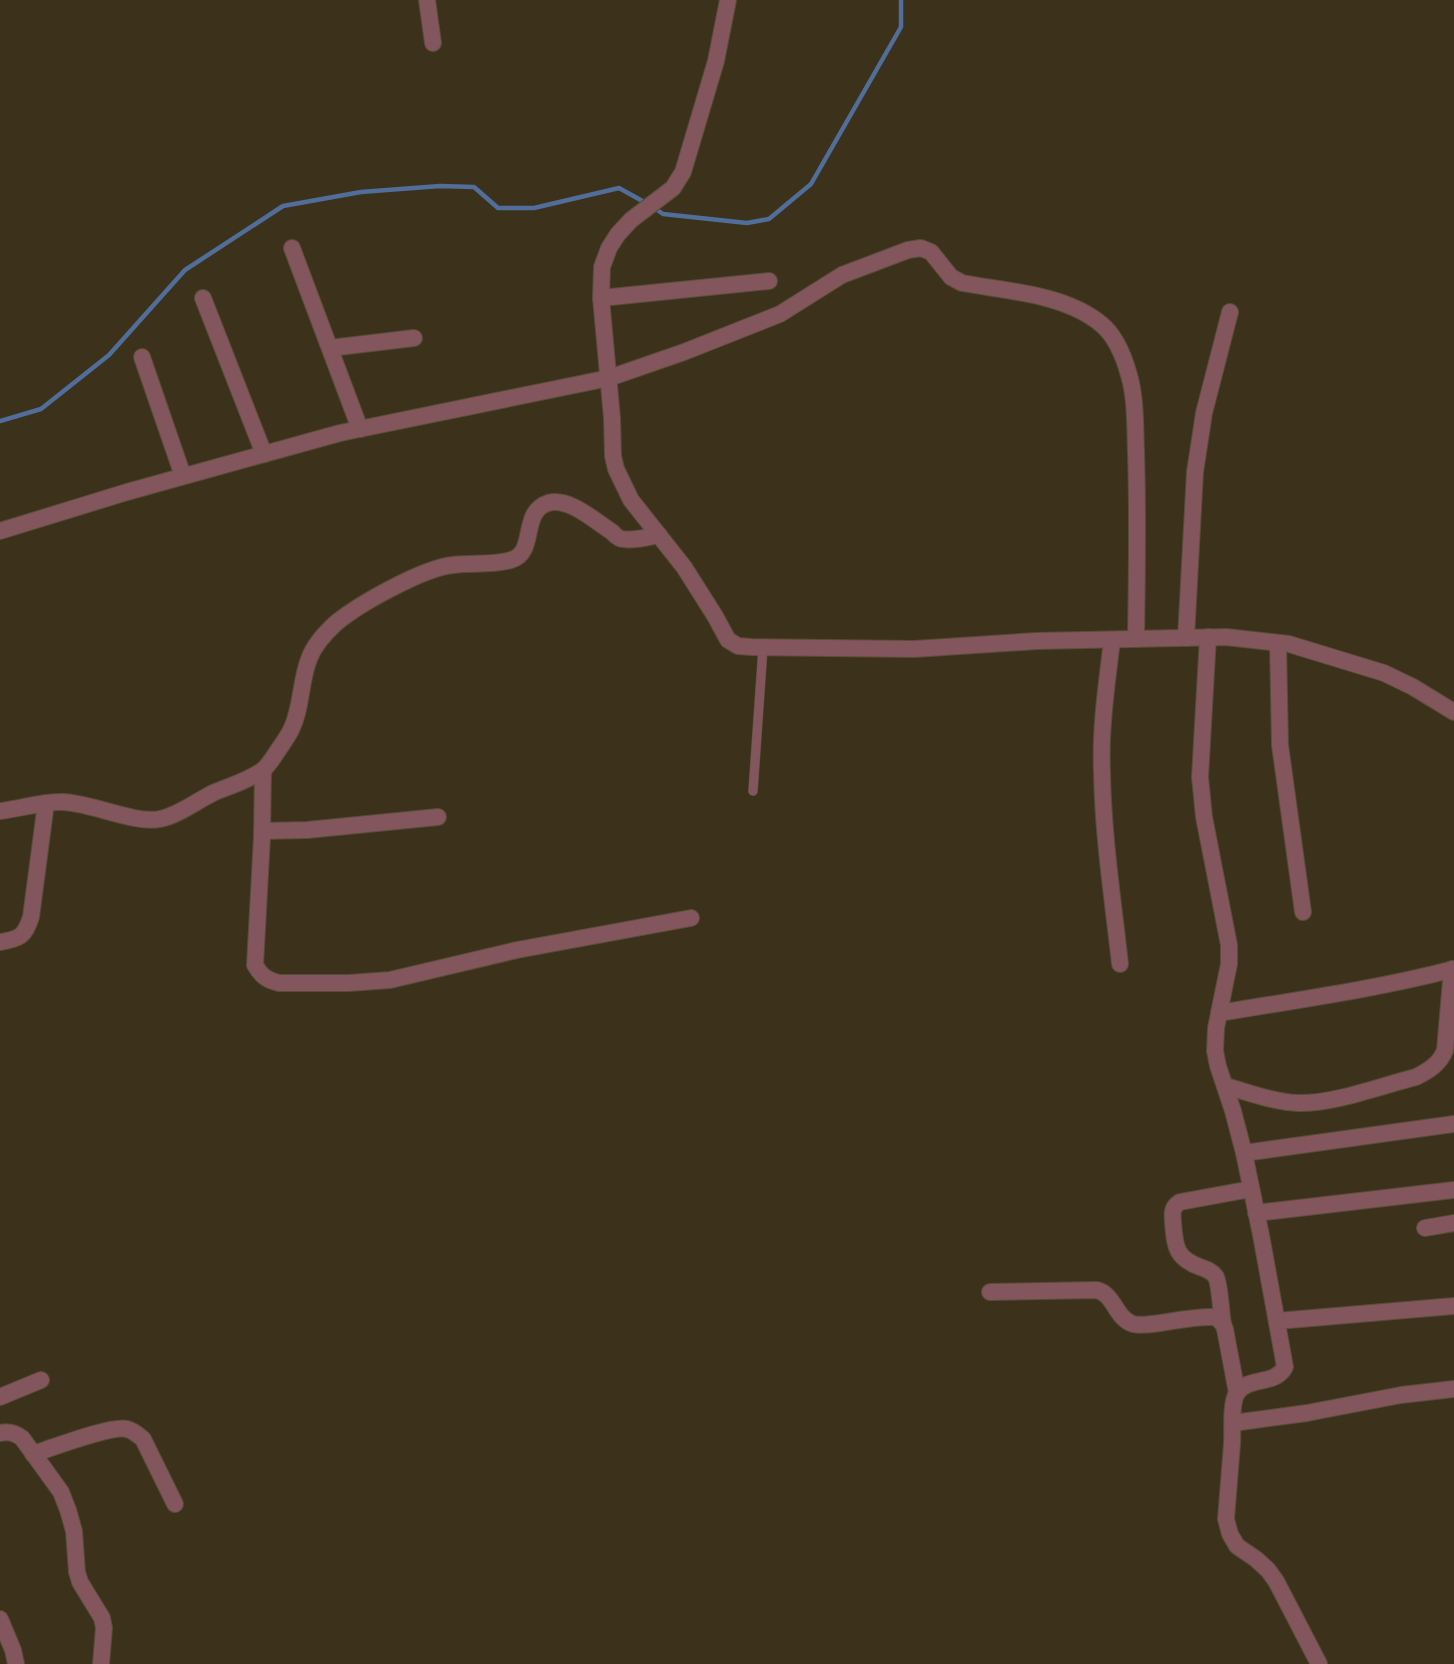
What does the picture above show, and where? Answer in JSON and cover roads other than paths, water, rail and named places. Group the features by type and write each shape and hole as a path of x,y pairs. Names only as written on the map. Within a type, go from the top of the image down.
{"street":[{"path":"427,0 433,43"},
{"path":"728,0 716,61 683,172 673,188 631,220 618,234 609,248 602,267 601,298 609,378 613,456 616,469 631,501 684,567 728,640 738,646 763,648 914,649 1036,641 1226,637 1278,643 1311,650 1384,673 1413,687 1454,712"},
{"path":"292,248 360,429"},
{"path":"0,531 183,476 360,429 609,378 684,352 780,314 843,275 908,250 921,248 931,252 951,277 962,283 1049,298 1082,312 1102,324 1114,338 1130,377 1134,405 1138,508 1136,639"},
{"path":"601,298 769,281"},
{"path":"203,298 264,454"},
{"path":"1186,638 1195,472 1203,413 1230,312"},
{"path":"330,348 414,338"},
{"path":"142,357 183,476"},
{"path":"0,811 63,802 144,820 161,819 263,770 292,729 308,660 316,644 336,624 389,590 432,569 514,560 522,554 526,545 529,524 535,511 547,504 560,502 573,506 621,539 659,535"},
{"path":"1208,637 1200,777 1204,817 1229,945 1228,964 1216,1028 1215,1051 1244,1153 1285,1367 1282,1372 1270,1379 1246,1385 1237,1393"},
{"path":"1112,640 1102,741 1102,772 1120,964"},
{"path":"1278,643 1280,745 1303,912"},
{"path":"263,770 255,965 268,980 349,983 390,980 517,950 691,918"},
{"path":"0,942 20,938 27,929 31,917 46,803"},
{"path":"262,831 307,830 438,817"},
{"path":"1219,1013 1338,994 1453,969 1445,1050 1442,1058 1416,1077 1345,1096 1309,1102 1282,1101 1225,1086"},
{"path":"1244,1153 1454,1125"},
{"path":"1251,1189 1180,1202 1175,1205 1173,1210 1175,1238 1179,1253 1188,1262 1208,1270 1217,1279 1223,1324 1237,1393 1233,1412 1226,1519 1230,1534 1237,1546 1256,1559 1276,1581 1319,1664"},
{"path":"1256,1213 1454,1190"},
{"path":"1425,1228 1454,1223"},
{"path":"990,1292 1097,1290 1108,1296 1122,1317 1134,1324 1216,1317 1223,1324"},
{"path":"1277,1321 1454,1306"},
{"path":"0,1397 41,1380"},
{"path":"1233,1424 1401,1395 1454,1389"},
{"path":"33,1454 111,1429 126,1428 143,1439 175,1504"},
{"path":"0,1433 15,1433 22,1438 61,1492 74,1531 76,1572 102,1618 104,1628 101,1664"},
{"path":"0,1619 10,1655"}],"lane":[{"path":"753,790 763,648"}],"waterway":[{"path":"653,207 663,214 747,223 769,219 811,184 901,27 901,0"},
{"path":"0,421 41,409 109,355 185,270 283,206 361,192 440,186 474,187 498,208 534,208 619,188 646,203"}]}
